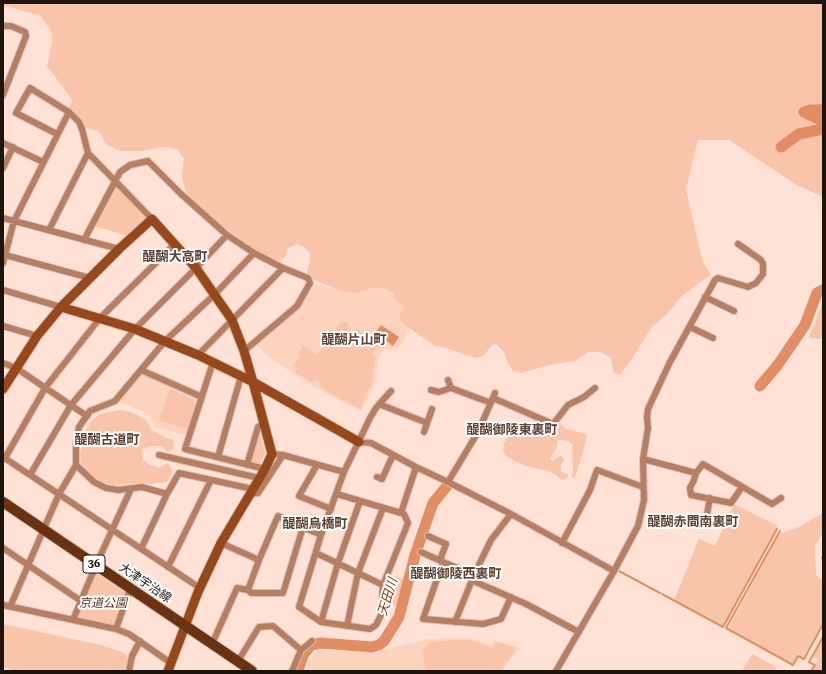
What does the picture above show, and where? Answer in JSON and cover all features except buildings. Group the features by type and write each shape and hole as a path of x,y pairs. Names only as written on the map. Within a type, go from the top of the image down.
{"main road":[{"name":"大津宇治線","path":"3,502 252,671"}],"street":[{"path":"3,26 11,26 25,32 26,36 3,95"},
{"path":"57,134 16,113 30,88 69,112 78,122 82,129 88,153 176,244 215,294 232,320 244,350 272,454 265,469 222,543 200,588 170,667 140,641 129,634 116,629 6,606 27,565 58,494 76,465 76,444 79,427 90,411 115,401 165,341 215,294 254,254"},
{"path":"3,262 14,221 69,112"},
{"path":"3,143 44,162"},
{"path":"3,168 13,147"},
{"path":"49,230 88,153"},
{"path":"84,240 114,180 120,172 138,162 148,161 181,194 227,235 254,254 308,278 310,283 297,306 244,350"},
{"path":"3,218 119,249"},
{"path":"3,389 37,336 61,307 119,249 152,219"},
{"path":"30,475 71,405 135,328 227,235"},
{"path":"176,244 100,318 45,388 4,458 200,588"},
{"path":"556,671 614,571 638,526 642,508 643,459 648,428 648,409 670,362 712,284 718,278 748,287 756,283 763,274 763,264 761,260 738,244"},
{"path":"5,255 90,278"},
{"path":"198,355 283,268"},
{"path":"3,290 135,328 198,355 253,382 359,442 371,443 511,514 614,571"},
{"path":"705,297 734,310"},
{"path":"3,326 37,336"},
{"path":"690,327 713,338"},
{"path":"213,362 186,450 265,469"},
{"path":"3,363 16,368 87,416"},
{"path":"141,370 202,397"},
{"path":"218,457 241,376"},
{"path":"448,380 451,388"},
{"path":"431,390 439,392 451,388 493,398 553,424 568,405 584,397 595,388"},
{"path":"337,494 404,514 408,523 383,585 382,610 376,625 370,629 321,622 299,607 320,535 337,494 344,472 370,418 391,391"},
{"path":"448,482 478,432 493,398"},
{"path":"380,404 427,423"},
{"path":"424,432 432,409"},
{"path":"247,465 258,427 264,423"},
{"path":"272,454 283,455 344,472"},
{"path":"159,455 259,478"},
{"path":"141,549 167,494 179,473 258,493 283,455"},
{"path":"377,477 382,479 393,455"},
{"path":"643,459 696,473"},
{"path":"742,487 731,503 691,494 690,488 696,473 704,464 772,504 781,498"},
{"path":"76,465 94,482 106,488 131,490 142,487 167,494"},
{"path":"317,465 299,496 331,508"},
{"path":"401,513 416,467"},
{"path":"562,543 590,490 597,470 643,488"},
{"path":"168,567 211,480"},
{"path":"73,620 96,565 131,490"},
{"path":"707,525 709,518 707,514 710,498"},
{"path":"321,622 338,563 360,502"},
{"path":"347,626 358,573 383,508"},
{"path":"455,622 472,578 491,540 511,514"},
{"path":"248,590 278,516 320,535"},
{"path":"212,644 237,588 248,590 251,593 283,593 303,527"},
{"path":"428,536 446,544 423,619 483,624 501,619 511,597"},
{"path":"222,543 259,560"},
{"path":"3,548 80,601"},
{"path":"421,552 442,561 472,578 579,632"},
{"path":"316,553 383,585"},
{"path":"116,629 130,589"},
{"path":"238,661 259,627 273,626 300,650"},
{"path":"129,671 132,656 140,641"},
{"path":"292,671 300,650 312,641"}],"shaded area":[{"path":"314,284 347,292 375,287 385,289 394,294 395,300 404,307 399,317 410,329 399,348 394,350 383,349 378,362 374,387 361,411 312,386 264,353 257,345 300,307"},
{"path":"381,325 399,337 393,346 375,333"},
{"path":"143,374 197,397 199,401 188,436 156,427 149,415 143,411 124,404 116,403 139,375"},
{"path":"468,638 491,645 494,640 520,648 502,671 305,671 314,653 321,650 376,653 386,649 429,639"}],"green space":[{"path":"3,3 823,3 823,197 797,185 729,140 698,140 686,189 702,260 711,275 683,295 666,315 652,327 620,375 613,372 610,357 600,352 588,352 575,361 554,364 521,373 513,371 504,352 496,344 490,347 484,356 475,358 446,348 435,346 400,320 399,317 404,307 395,300 393,297 394,294 385,289 375,287 357,293 347,292 338,290 313,279 308,276 307,271 310,261 310,253 304,247 297,244 288,248 285,257 280,261 253,249 211,217 190,198 185,190 182,176 184,159 177,149 163,147 142,151 119,151 106,144 99,131 85,128 71,112 69,107 73,101 47,66 52,42 51,30 40,16 3,6"},
{"path":"113,187 119,187 146,216 147,221 128,236 94,226"},
{"path":"823,301 823,339 809,338"},
{"path":"344,321 349,324 347,328 353,332 357,329 379,345 378,348 375,347 373,355 376,357 371,384 360,409 319,387 321,383 315,380 313,383 295,372 297,368 293,366 301,356 298,354 303,346 317,355 340,322"},
{"path":"170,389 192,399 196,404 188,429 159,421"},
{"path":"120,410 131,412 146,420 152,430 164,437 174,440 173,450 167,452 162,446 151,446 142,449 143,460 150,465 159,468 168,463 173,471 167,482 112,485 94,479 81,463 80,453 85,432 91,421 100,414"},
{"path":"539,419 553,422 557,421 566,429 587,435 575,477 573,478 572,476 573,445 568,441 557,441 557,447 550,459 553,461 561,456 564,458 561,465 561,472 568,474 567,479 564,480 548,471 526,466 506,456 503,451 504,443 511,432 519,430 527,424 531,424 535,420"},
{"path":"259,431 265,453 260,464 252,462 251,460"},
{"path":"734,504 778,526 723,626 674,600 699,539 715,546"},
{"path":"823,513 823,532 815,546 816,575 823,580 823,622 803,658 798,655 793,663 788,662 728,629 779,534 799,527"},
{"name":"京道公園","path":"96,573 126,593 115,623 110,626 78,619 77,617"},
{"path":"390,575 405,580 400,607 385,603 385,593"},
{"path":"3,624 101,645 119,651 127,655 128,660 126,671 16,671 3,667"},
{"path":"823,639 823,671 812,671 818,660 813,657"},
{"path":"469,640 494,648 496,642 513,647 515,651 500,671 425,671 423,651 430,642"},
{"path":"752,654 776,667 775,669 778,671 742,671"}],"waterway":[{"path":"823,110 810,110 804,112 823,121"},
{"path":"781,147 799,134 823,129"},
{"path":"760,386 777,366 805,325 817,293 823,290"},
{"name":"天田川","path":"298,671 303,655 311,645 321,643 372,647 379,645 384,641 399,617 415,555 433,503 447,486"},
{"path":"662,594 723,627 777,529"},
{"path":"780,531 726,628 793,665 798,656 804,659 823,624"},
{"path":"619,571 660,593"},
{"path":"811,671 815,665 809,662 823,637"}],"district":[{"name":"醍醐大高町","path":"175,257"},
{"name":"醍醐片山町","path":"354,340"},
{"name":"醍醐御陵東裏町","path":"512,430"},
{"name":"醍醐古道町","path":"107,440"},
{"name":"醍醐赤間南裏町","path":"693,522"},
{"name":"醍醐烏橋町","path":"315,524"},
{"name":"醍醐御陵西裏町","path":"456,574"}]}
